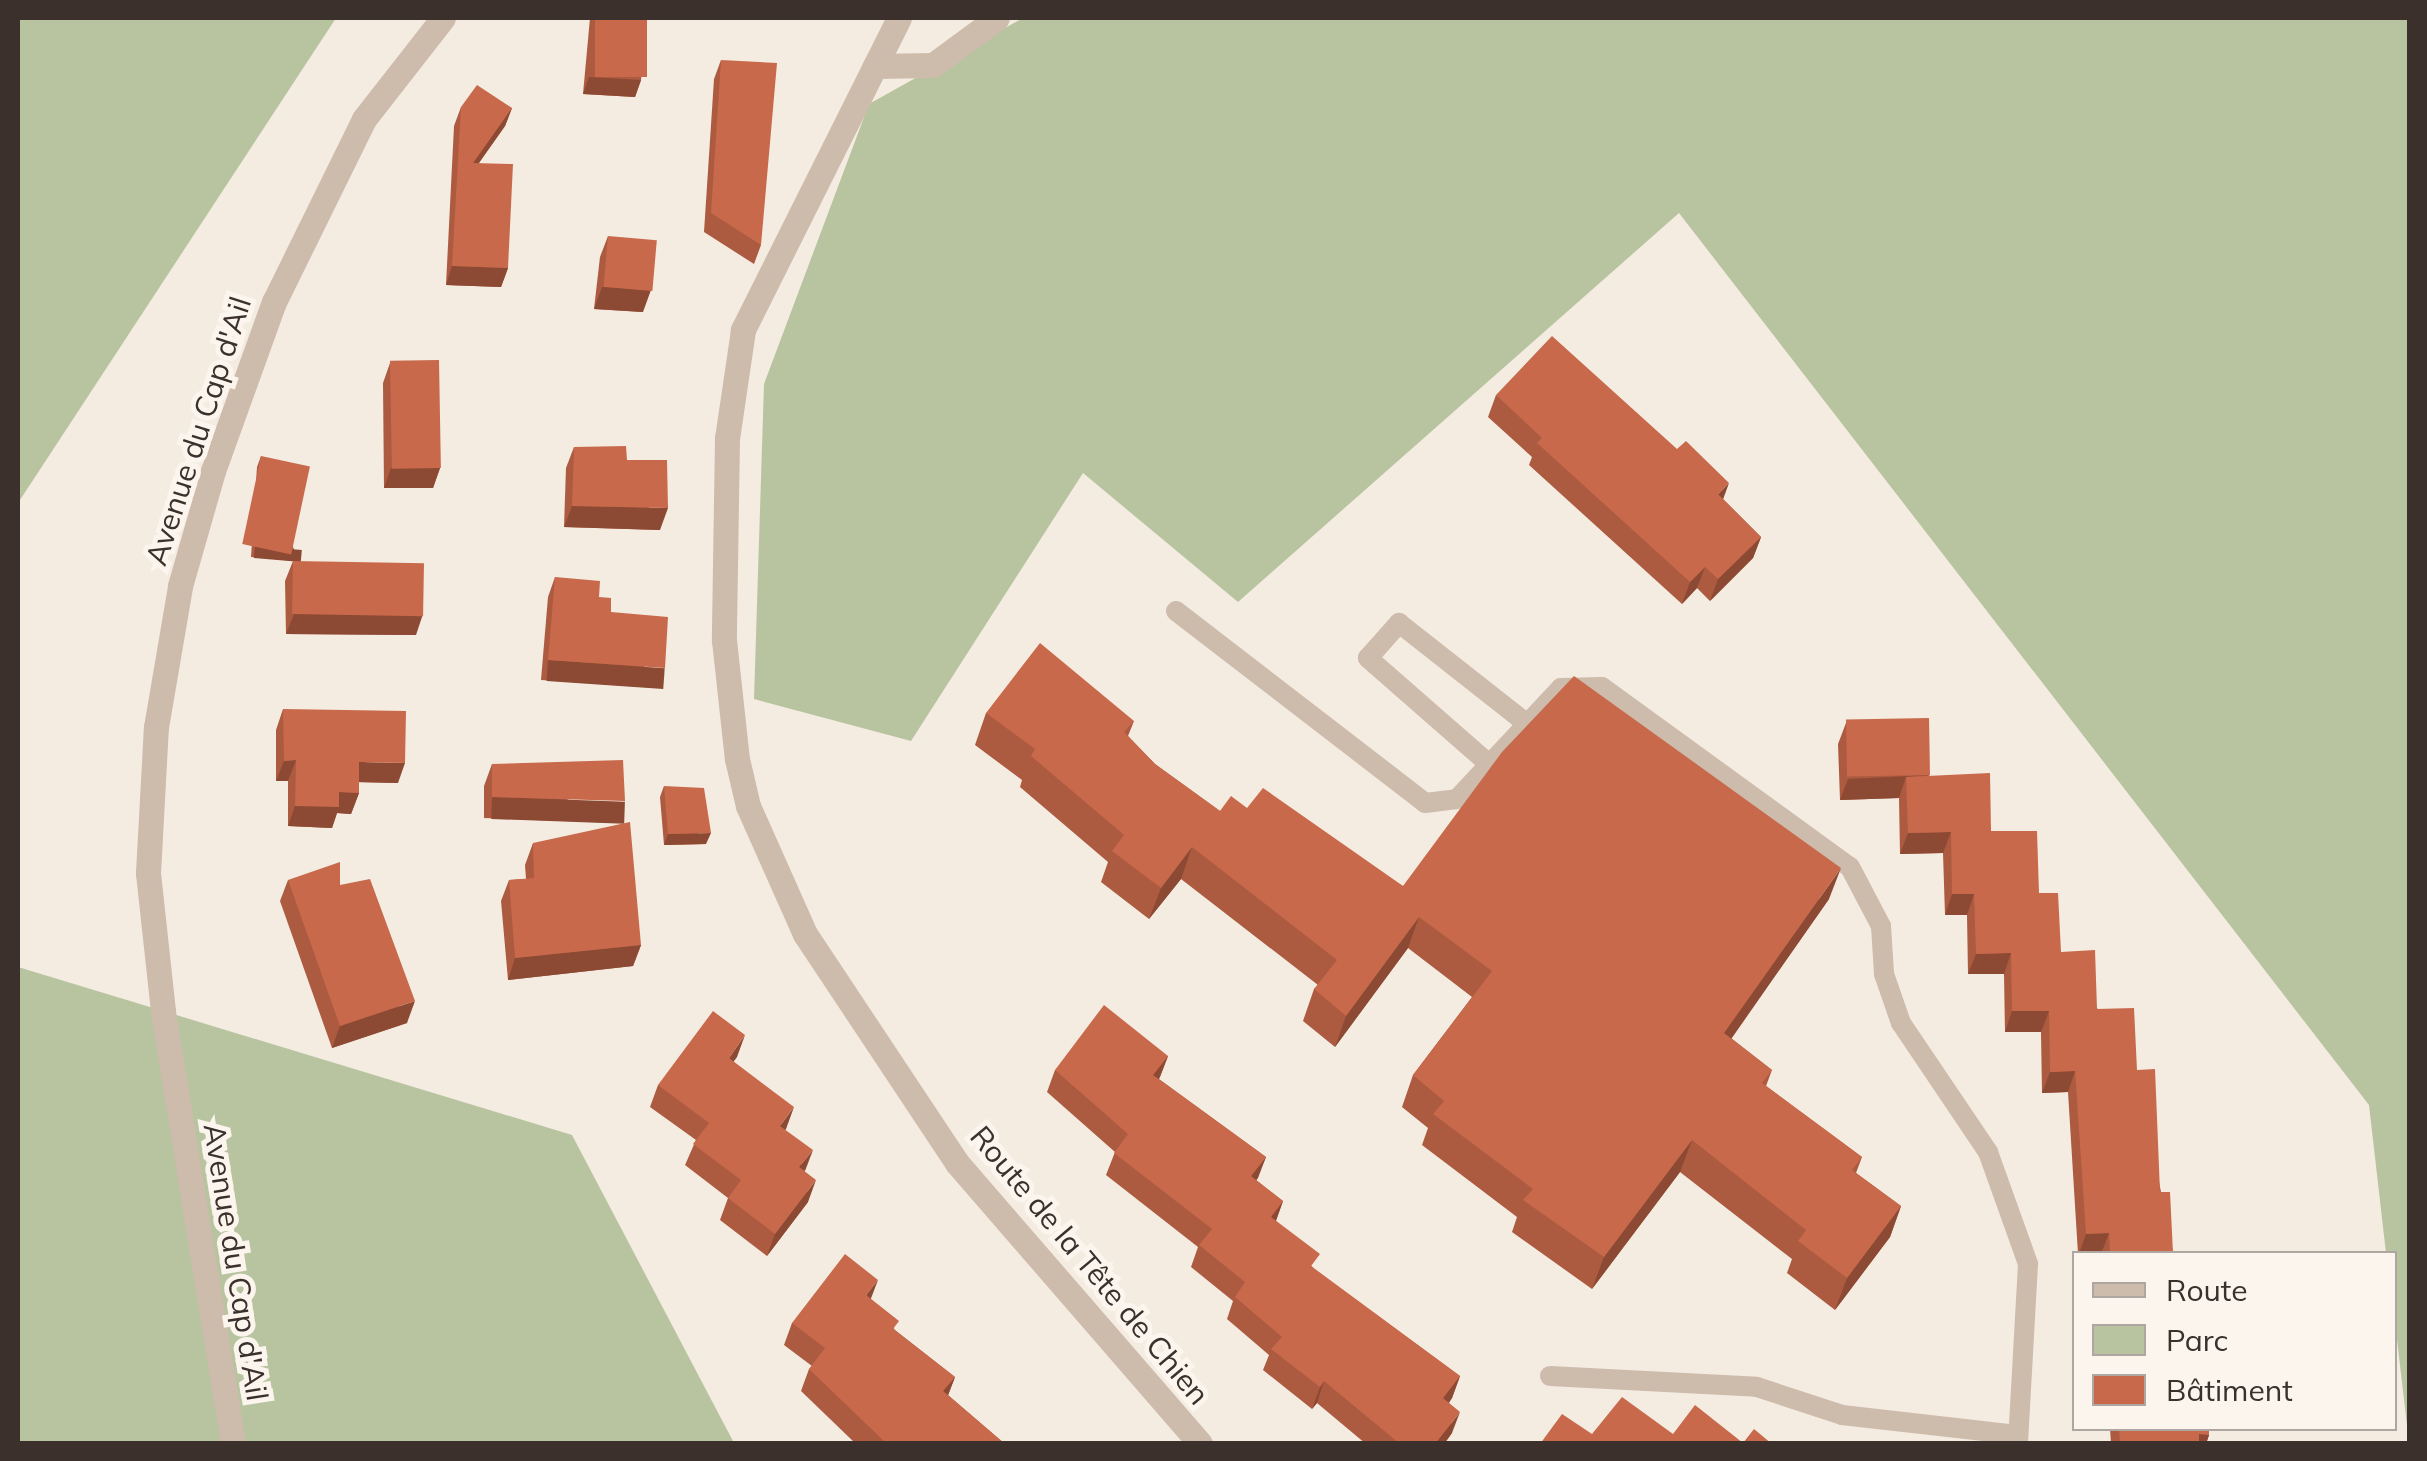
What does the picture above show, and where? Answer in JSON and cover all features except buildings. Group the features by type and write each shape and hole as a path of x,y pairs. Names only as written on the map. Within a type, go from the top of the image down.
{"street":[{"name":"Avenue du Cap d'Ail","path":"233,1444 150,893 156,727 190,553 274,302 364,119 443,18"},
{"name":"Route de la Tête de Chien","path":"900,18 743,330 726,438 724,640 737,759 748,806 805,934 946,1146 1048,1274 1200,1444"},
{"path":"875,66 933,65 997,18"}],"lane":[{"path":"1176,612 1424,803 1458,800 1525,722 1561,688 1602,686 1850,868 1882,926 1884,974 1900,1023 1988,1152 2028,1264 2017,1439 1842,1414 1757,1388 1550,1376"},
{"path":"1489,764 1368,658 1398,622 1525,722"}],"green space":[{"path":"18,18 336,18 18,503"},
{"path":"1023,18 2409,18 2409,1443 2397,1339 2397,1251 2386,1251 2369,1105 1679,213 1238,602 1083,473 911,741 754,699 764,384 869,104"},
{"path":"18,967 572,1135 734,1443 18,1443"}]}
